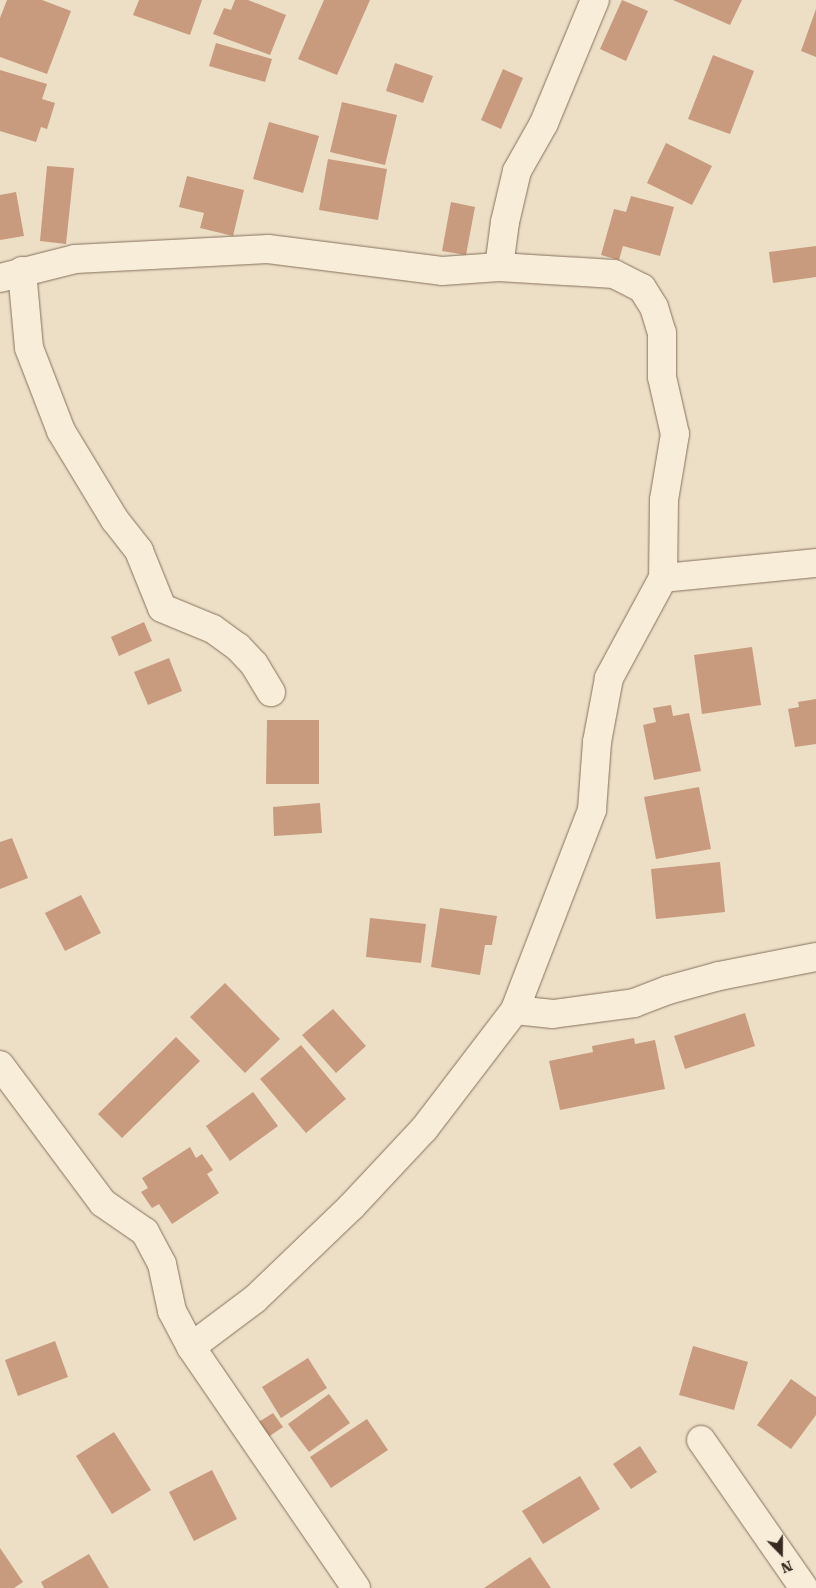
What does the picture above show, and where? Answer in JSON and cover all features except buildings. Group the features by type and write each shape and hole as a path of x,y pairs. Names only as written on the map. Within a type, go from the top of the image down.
{"street":[{"path":"500,268 505,222 517,172 544,123 595,0"},
{"path":"191,1347 255,1299 352,1206 424,1129 515,1010 592,810 597,742 609,678 663,578 664,500 675,434 662,377 662,333 654,307 642,288 614,274 500,268 442,271 268,249 122,255 75,259 11,275 30,348 61,431 115,520 139,551 162,608 213,629 238,647 254,664 271,692"},
{"path":"663,578 816,563"},
{"path":"515,1010 553,1014 634,1004 668,990 738,971 816,956"},
{"path":"0,1065 103,1203 145,1232 162,1264 172,1311 191,1347 356,1588"},
{"path":"701,1440 804,1588"}]}
